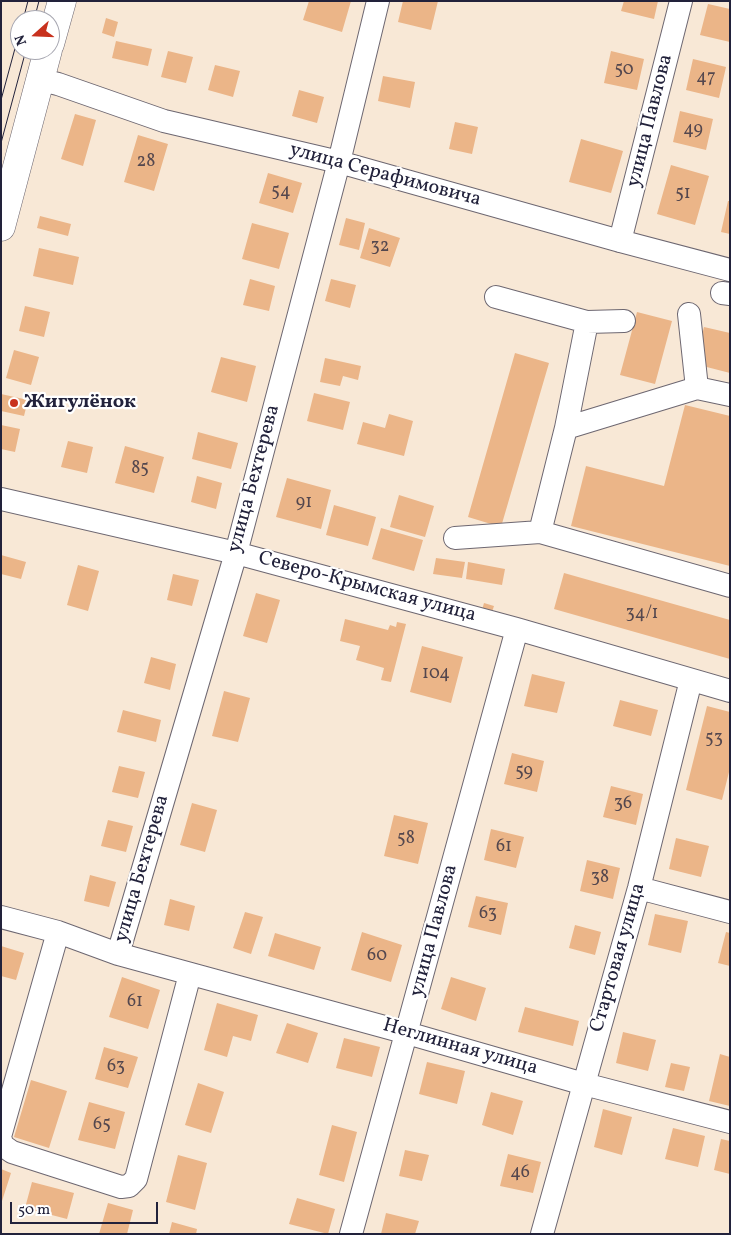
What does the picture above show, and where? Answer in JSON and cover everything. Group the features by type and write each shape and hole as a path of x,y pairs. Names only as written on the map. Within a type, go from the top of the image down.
{"main road":[{"path":"1,227 46,60"}],"street":[{"name":"улица Бехтерева","path":"118,954 236,553 339,162 378,1"},
{"name":"улица Павлова","path":"620,242 681,1"},
{"name":"улица Серафимовича","path":"41,80 58,84 164,121 339,162 620,242 730,270"},
{"path":"496,296 587,322 624,321"},
{"path":"689,314 696,388"},
{"path":"540,532 566,428 587,322"},
{"path":"566,428 696,388 730,395"},
{"name":"Северо-Крымская улица","path":"1,499 236,553 517,629 730,690"},
{"path":"455,538 540,532 730,586"},
{"name":"улица Павлова","path":"351,1234 517,629"},
{"name":"Стартовая улица","path":"542,1234 639,888 692,680"},
{"path":"639,888 730,912"},
{"name":"Неглинная улица","path":"1,917 58,932 118,954 407,1032 584,1084 730,1122"},
{"path":"1,1133 58,932"},
{"path":"1,1140 2,1145 12,1152 121,1186 130,1186 136,1179 190,974"}],"building":[{"path":"309,1 351,1 342,32 303,20"},
{"path":"403,1 438,1 431,30 398,22"},
{"path":"624,1 658,1 654,19 621,11"},
{"path":"708,4 730,9 730,42 700,35"},
{"path":"106,18 118,22 114,37 102,33"},
{"path":"116,41 152,49 148,66 112,58"},
{"path":"168,51 193,57 186,83 161,77"},
{"path":"611,51 644,59 637,90 604,83"},
{"path":"693,59 726,67 719,98 686,90"},
{"path":"215,65 240,71 233,97 208,90"},
{"path":"383,76 415,82 410,108 378,101"},
{"path":"299,90 324,97 317,123 292,116"},
{"path":"680,111 713,119 706,150 673,142"},
{"path":"75,114 96,120 83,166 61,159"},
{"path":"455,122 478,127 472,154 449,149"},
{"path":"138,135 168,144 154,191 124,182"},
{"path":"581,139 623,151 611,193 569,182"},
{"path":"671,165 709,176 695,225 657,214"},
{"path":"268,173 302,183 293,213 259,203"},
{"path":"728,201 730,201 730,234 721,232"},
{"path":"40,216 71,224 68,236 37,228"},
{"path":"346,218 365,223 359,250 339,245"},
{"path":"252,223 289,233 279,269 242,259"},
{"path":"369,228 400,238 390,267 360,258"},
{"path":"39,248 79,257 73,285 33,276"},
{"path":"250,279 275,286 269,311 243,305"},
{"path":"331,279 356,285 350,308 325,301"},
{"path":"25,306 50,312 44,337 19,331"},
{"path":"637,312 672,321 655,384 620,375"},
{"path":"704,327 730,333 730,373 695,364"},
{"path":"14,350 39,357 31,385 6,378"},
{"path":"515,353 549,363 501,527 468,517"},
{"path":"221,357 256,366 247,402 211,392"},
{"path":"325,358 361,366 358,380 343,376 340,386 320,382"},
{"path":"314,393 350,402 343,430 307,421"},
{"path":"1,394 28,400 24,416 1,411"},
{"path":"685,405 730,416 730,566 571,526 586,466 664,486"},
{"path":"389,414 413,421 404,456 357,444 363,422 385,428"},
{"path":"1,425 20,429 15,452 1,449"},
{"path":"198,432 238,443 231,469 192,459"},
{"path":"68,441 93,447 87,473 61,467"},
{"path":"125,446 164,457 154,493 115,483"},
{"path":"197,476 222,483 216,509 191,502"},
{"path":"287,478 331,490 321,529 276,517"},
{"path":"399,495 434,506 425,537 390,527"},
{"path":"334,505 376,517 368,546 326,535"},
{"path":"381,528 423,540 414,571 372,559"},
{"path":"1,555 26,562 21,579 1,574"},
{"path":"436,558 465,562 462,578 433,574"},
{"path":"468,562 505,569 502,585 466,579"},
{"path":"78,565 99,571 88,611 67,605"},
{"path":"564,573 730,620 730,659 554,609"},
{"path":"173,574 199,580 192,606 167,600"},
{"path":"256,593 280,600 267,643 243,636"},
{"path":"484,603 494,606 492,612 482,610"},
{"path":"345,619 388,630 390,625 396,627 397,622 406,624 391,682 381,680 384,668 356,660 360,646 340,641"},
{"path":"422,646 463,657 451,703 410,692"},
{"path":"151,657 176,664 170,690 144,683"},
{"path":"532,674 565,682 557,713 524,706"},
{"path":"224,691 250,698 238,742 212,736"},
{"path":"620,700 658,710 651,736 613,726"},
{"path":"707,706 730,712 730,768 722,800 686,790"},
{"path":"123,710 161,720 156,742 117,732"},
{"path":"512,753 544,761 537,792 504,784"},
{"path":"119,766 145,772 138,798 112,792"},
{"path":"611,786 643,794 636,825 603,817"},
{"path":"192,803 217,810 205,852 180,845"},
{"path":"394,815 428,823 418,864 384,856"},
{"path":"108,820 133,826 126,852 101,846"},
{"path":"491,829 524,837 516,868 484,860"},
{"path":"676,838 709,846 701,877 669,869"},
{"path":"587,860 620,868 613,899 580,891"},
{"path":"90,875 116,882 109,907 84,901"},
{"path":"476,896 508,903 501,935 468,927"},
{"path":"170,899 195,906 189,931 164,925"},
{"path":"245,912 263,917 251,954 233,948"},
{"path":"655,914 688,921 681,953 648,945"},
{"path":"575,925 601,932 595,955 569,948"},
{"path":"362,932 402,945 391,982 351,970"},
{"path":"726,932 730,933 730,966 718,963"},
{"path":"275,933 321,947 314,970 268,956"},
{"path":"1,946 24,953 16,980 1,976"},
{"path":"122,977 160,990 148,1029 109,1017"},
{"path":"451,977 486,988 476,1021 441,1009"},
{"path":"217,1003 258,1015 251,1041 233,1036 227,1057 204,1050"},
{"path":"525,1007 579,1021 573,1046 518,1032"},
{"path":"287,1023 318,1033 308,1063 276,1053"},
{"path":"623,1032 656,1040 648,1071 616,1063"},
{"path":"344,1038 380,1047 372,1077 336,1068"},
{"path":"104,1047 138,1057 128,1088 95,1079"},
{"path":"720,1054 730,1057 730,1106 709,1101"},
{"path":"427,1062 465,1071 457,1104 419,1094"},
{"path":"671,1063 690,1067 684,1091 665,1087"},
{"path":"31,1080 67,1091 49,1148 14,1137"},
{"path":"198,1083 224,1092 211,1133 185,1125"},
{"path":"491,1092 523,1101 513,1135 482,1125"},
{"path":"89,1102 125,1112 115,1149 78,1140"},
{"path":"603,1109 632,1117 622,1155 594,1147"},
{"path":"332,1125 357,1132 344,1182 319,1175"},
{"path":"673,1128 705,1136 698,1167 665,1159"},
{"path":"721,1139 730,1141 730,1174 714,1170"},
{"path":"405,1150 429,1155 422,1181 399,1176"},
{"path":"508,1154 541,1162 533,1193 500,1186"},
{"path":"178,1155 207,1163 195,1210 166,1202"},
{"path":"1,1169 11,1173 2,1201 1,1201"},
{"path":"32,1182 74,1193 67,1219 25,1208"},
{"path":"297,1198 335,1209 328,1234 289,1224"},
{"path":"108,1203 133,1210 127,1234 99,1234"},
{"path":"386,1213 419,1221 415,1234 381,1234"},
{"path":"172,1222 197,1229 196,1234 169,1234"}],"tram line":[{"path":"26,10 28,1"},
{"path":"37,10 39,1"},
{"path":"1,100 12,60"},
{"path":"1,143 23,60"}],"place":[{"name":"Жигулёнок","path":"14,403"}]}
